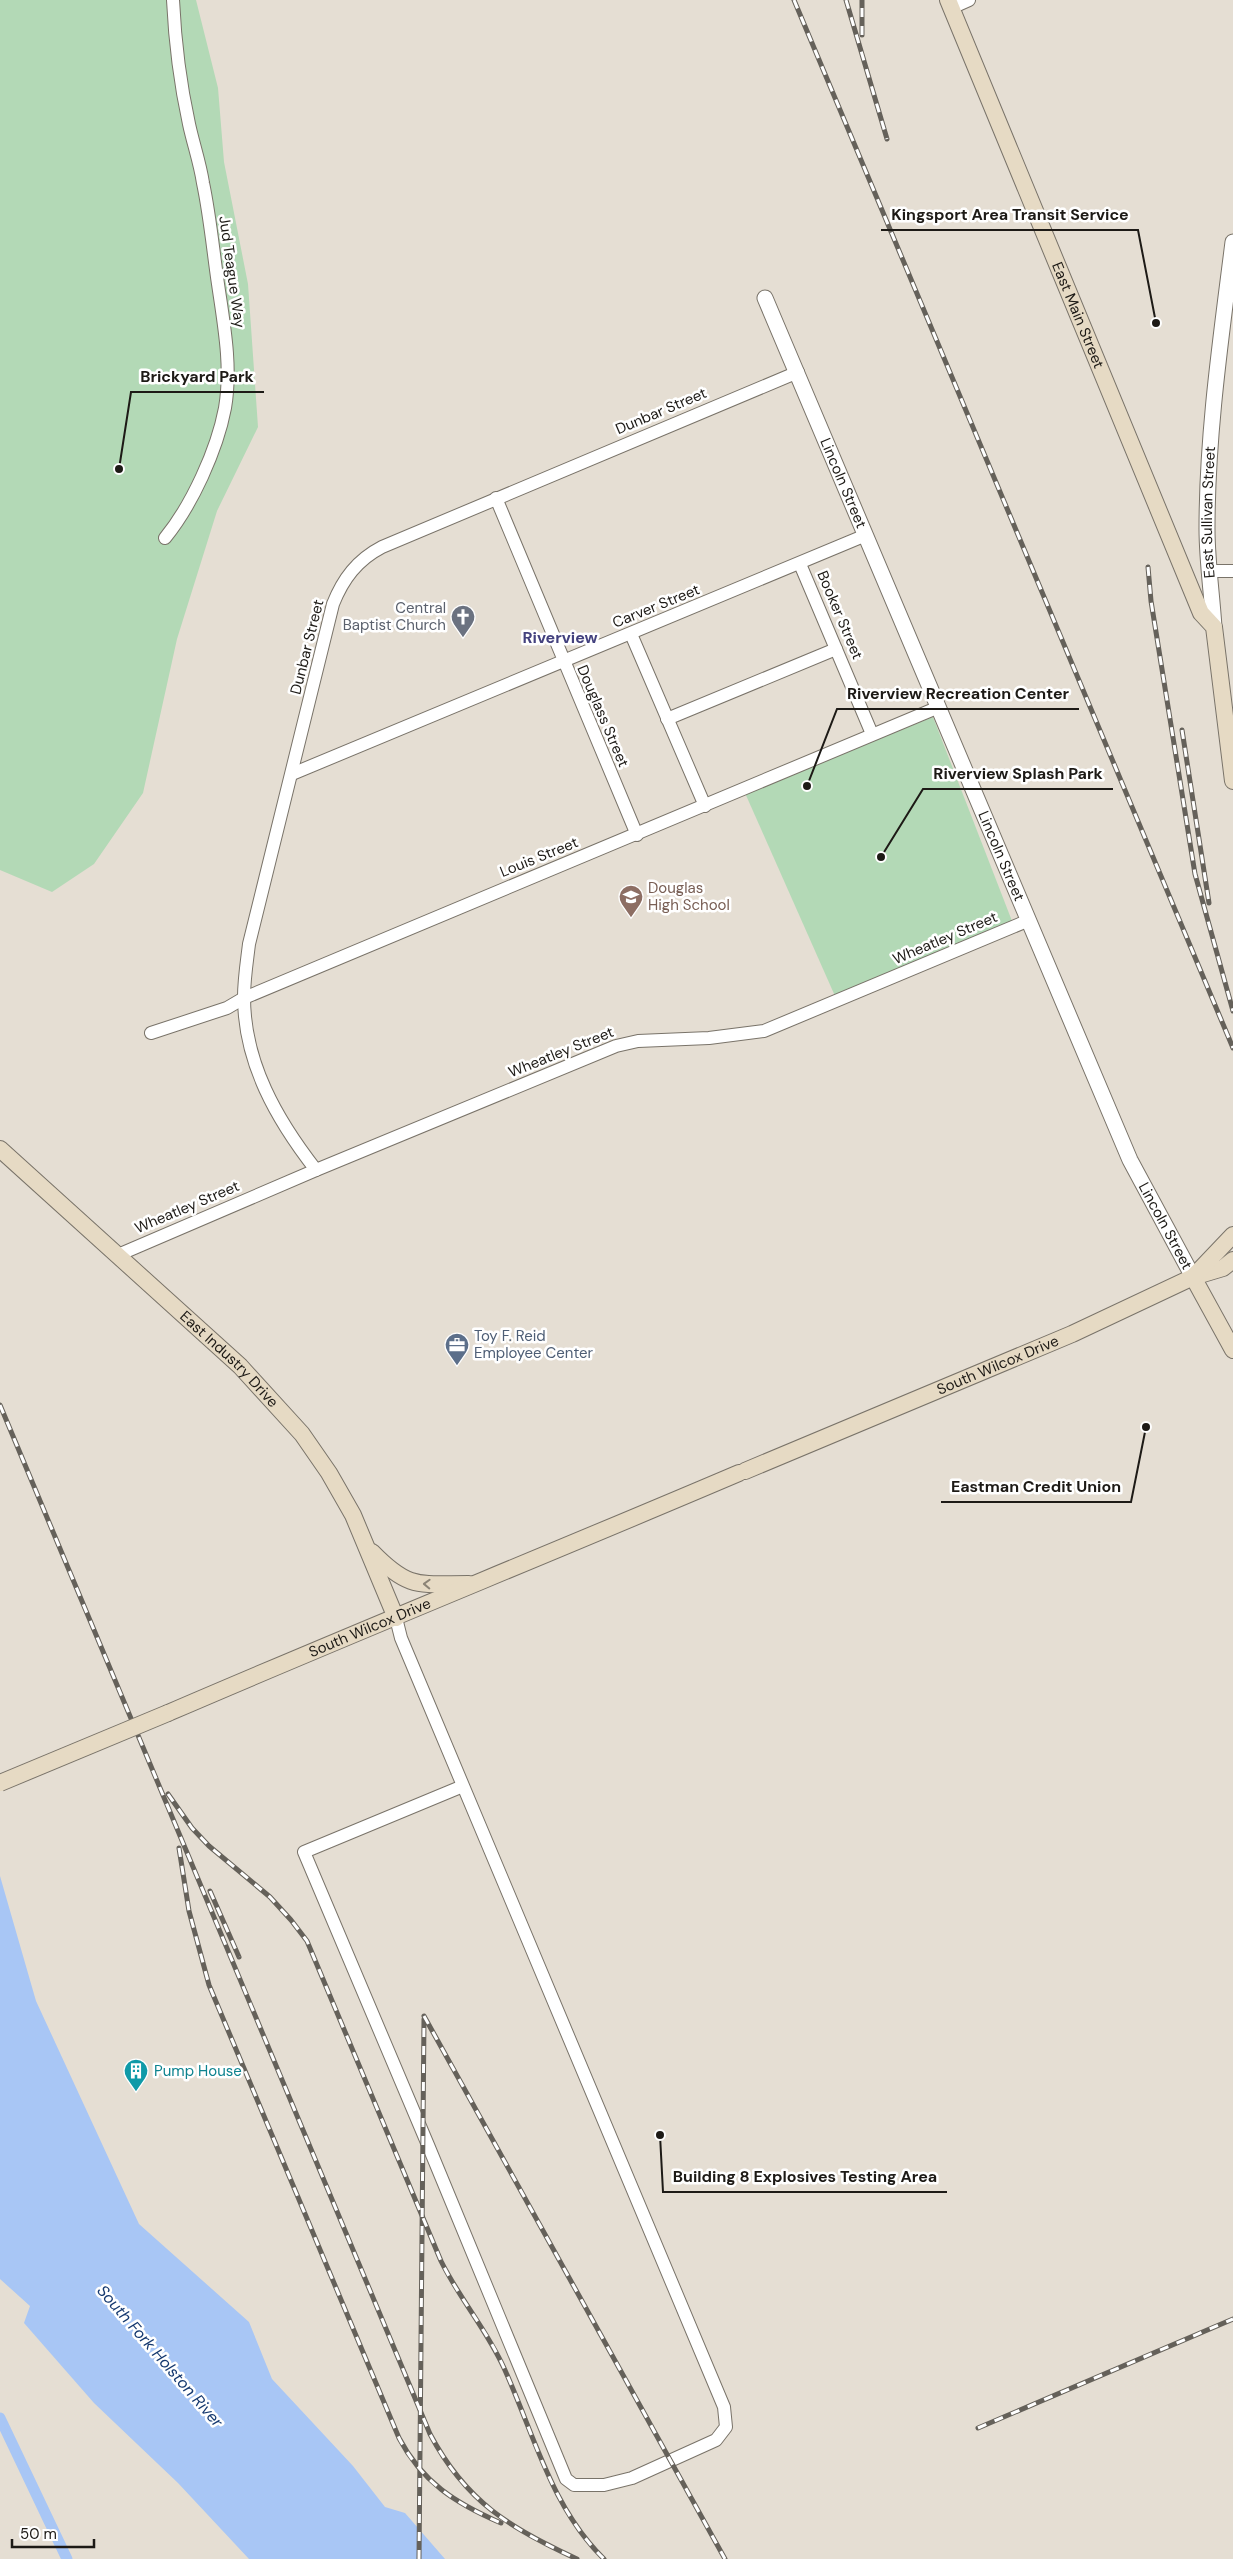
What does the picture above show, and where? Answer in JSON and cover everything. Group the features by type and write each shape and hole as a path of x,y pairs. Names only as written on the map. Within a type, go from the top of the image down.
{"main road":[{"name":"East Main Street","path":"949,4 1201,612 1214,627"},
{"name":"East Sullivan Street","path":"1214,627 1233,781"},
{"name":"East Industry Drive","path":"0,1150 240,1366 296,1427 329,1473 353,1515 396,1618"},
{"name":"South Wilcox Drive","path":"0,1783 1072,1334 1193,1277 1233,1235"},
{"path":"1193,1277 1223,1268 1233,1260"},
{"name":"Lincoln Street","path":"1193,1277 1233,1350"},
{"path":"366,1546 403,1580 422,1584 476,1584"}],"street":[{"name":"Jud Teague Way","path":"165,538 174,527 214,451 224,409 227,365 203,182 189,124 175,44 173,0"},
{"path":"949,4 969,0"},
{"name":"East Sullivan Street","path":"1214,627 1207,532 1211,422 1233,242"},
{"name":"Lincoln Street","path":"765,298 798,372 1130,1160 1193,1277"},
{"name":"Dunbar Street","path":"316,1170 289,1134 265,1088 250,1041 244,998 249,944 333,604 346,577 368,554 496,498 798,372"},
{"name":"Douglass Street","path":"496,498 637,835"},
{"name":"Carver Street","path":"292,774 866,536"},
{"name":"Booker Street","path":"800,564 872,734"},
{"path":"1210,571 1233,571"},
{"path":"631,634 705,806"},
{"path":"668,719 836,649"},
{"name":"Louis Street","path":"151,1033 227,1008 244,998 939,707"},
{"name":"Wheatley Street","path":"118,1255 316,1170 616,1046 638,1041 709,1038 764,1031 1028,921"},
{"path":"396,1618 401,1638 724,2407 726,2427 716,2440 632,2478 604,2485 574,2485 566,2479 304,1852 463,1786"}],"green space":[{"path":"0,0 196,0 218,88 224,162 248,284 258,427 217,511 177,639 143,793 94,864 52,892 0,870"},
{"path":"933,717 1012,921 835,996 745,793"}],"water":[{"name":"South Fork Holston River","path":"0,1876 36,2001 139,2224 249,2322 272,2379 353,2466 385,2507 405,2513 445,2559 249,2559 178,2483 94,2403 24,2323 30,2306 0,2279"}],"waterway":[{"path":"0,2418 67,2559"}],"railway":[{"path":"794,0 1233,1048"},
{"path":"846,0 887,139"},
{"path":"862,0 862,35"},
{"path":"1148,567 1151,601 1195,874 1233,1011"},
{"path":"1182,730 1209,903"},
{"path":"0,1405 430,2434 444,2458 459,2478 492,2510 531,2536 577,2559"},
{"path":"168,1794 192,1828 209,1846 270,1897 307,1941 441,2261 497,2354 515,2393 545,2469 557,2493 586,2539 604,2559"},
{"path":"179,1848 189,1911 209,1985 399,2438 418,2467 441,2490 501,2523"},
{"path":"210,1891 239,1957"},
{"path":"424,2016 725,2559"},
{"path":"419,2559 424,2019"},
{"path":"978,2428 1233,2319"}],"place":[{"name":"Kingsport Area Transit Service","path":"1156,323"},
{"name":"Brickyard Park","path":"119,469"},
{"name":"Central Baptist Church","path":"463,638"},
{"name":"Riverview Recreation Center","path":"807,786"},
{"name":"Riverview Splash Park","path":"881,857"},
{"name":"Douglas High School","path":"631,918"},
{"name":"Toy F. Reid Employee Center","path":"457,1366"},
{"name":"Eastman Credit Union","path":"1146,1427"},
{"name":"Pump House","path":"136,2092"},
{"name":"Building 8 Explosives Testing Area","path":"660,2135"}],"district":[{"name":"Riverview","path":"560,637"}]}
